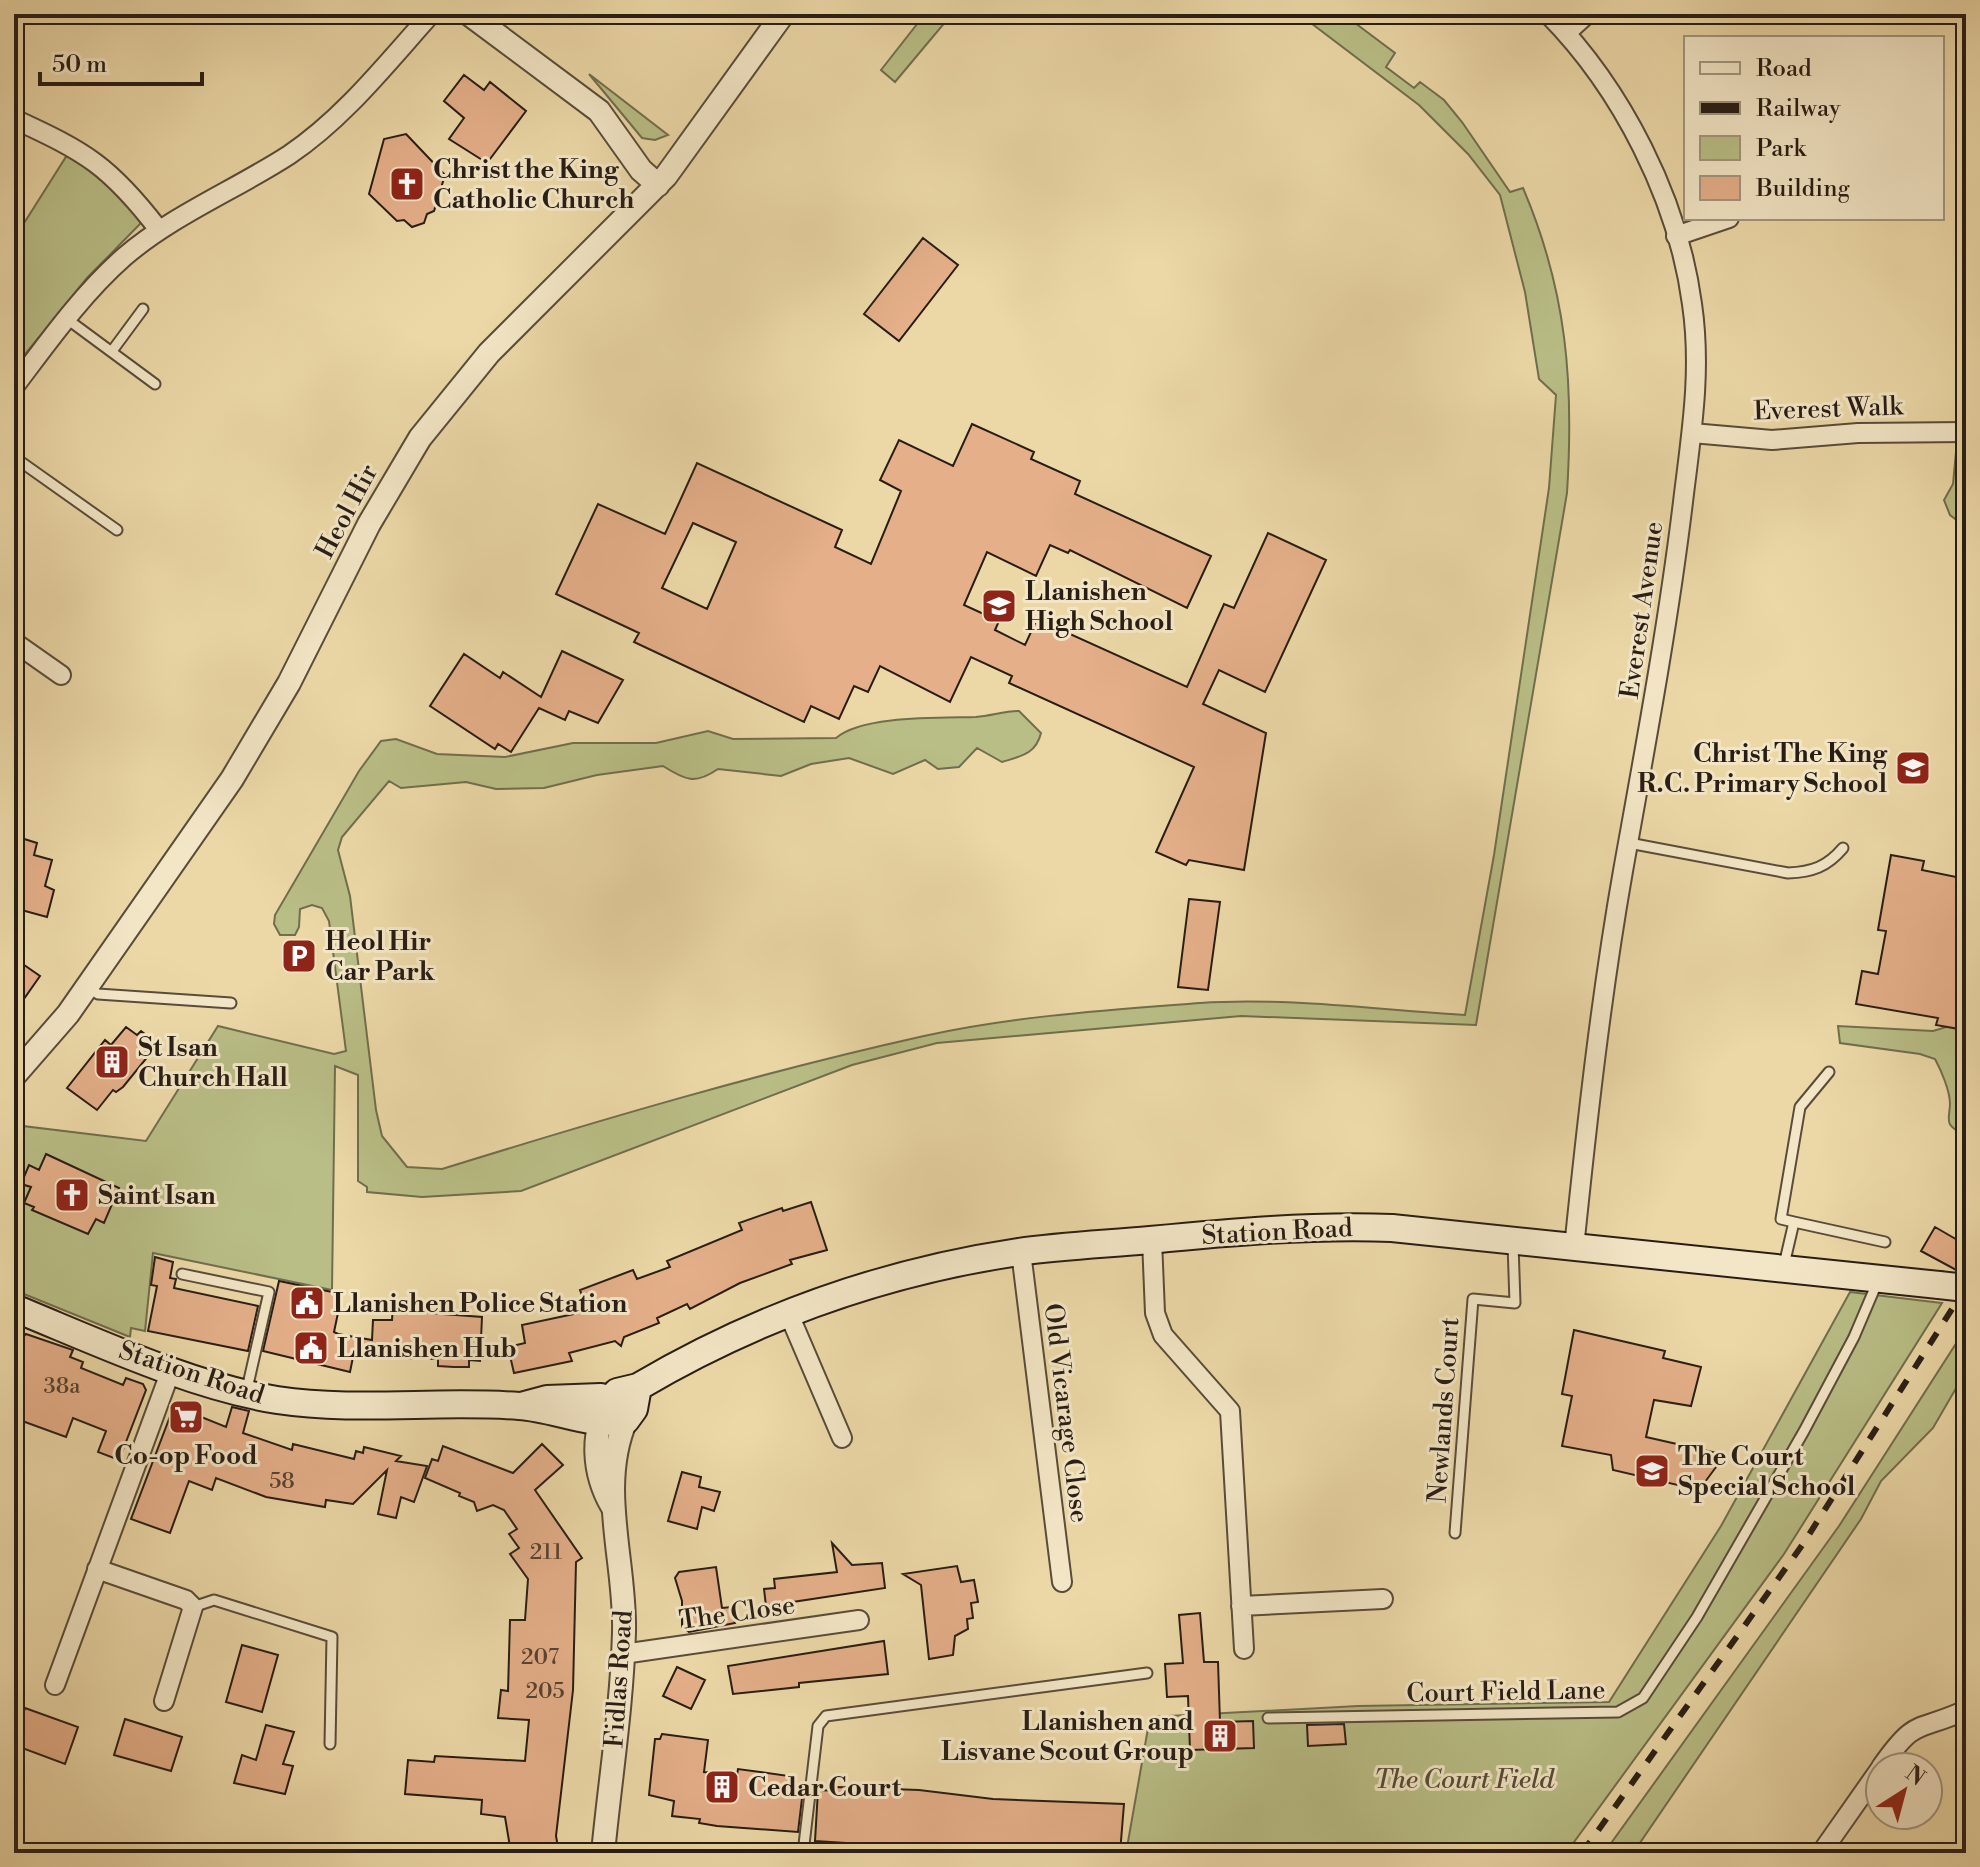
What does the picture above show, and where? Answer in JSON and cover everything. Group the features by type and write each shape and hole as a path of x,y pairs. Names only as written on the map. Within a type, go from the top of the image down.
{"main road":[{"name":"Station Road","path":"14,1308 171,1370 246,1393 353,1406 521,1406 547,1399 612,1414 617,1392 638,1387 788,1312 952,1264 1021,1252 1339,1226 1966,1288"}],"street":[{"path":"14,387 67,319 122,259 159,230 310,139 363,89 431,14"},
{"path":"469,14 599,111 641,170 658,185"},
{"name":"Heol Hir","path":"14,1076 46,1042 87,987 252,747 369,524 420,438 489,353 658,185 783,14"},
{"name":"Everest Avenue","path":"1548,14 1566,33 1621,109 1648,162 1676,236 1692,302 1697,351 1692,433 1664,643 1595,1053 1574,1248"},
{"path":"1566,33 1587,14"},
{"path":"14,119 96,161 123,185 159,230"},
{"path":"1676,236 1723,220"},
{"name":"Everest Walk","path":"1692,433 1772,440 1870,432 1966,432"},
{"path":"14,642 61,675"},
{"path":"1152,1240 1155,1313 1163,1335 1230,1411 1244,1649"},
{"name":"Old Vicarage Close","path":"1021,1252 1062,1582"},
{"path":"788,1312 842,1438"},
{"path":"55,1685 171,1370"},
{"name":"Fidlas Road","path":"603,1853 623,1654 623,1575 612,1506 616,1448 612,1414"},
{"path":"97,1569 186,1600 193,1607 164,1701"},
{"path":"1241,1606 1383,1599"},
{"name":"The Close","path":"623,1654 859,1620"},
{"path":"1893,1751 1907,1732 1966,1710"},
{"path":"1821,1853 1864,1792"}],"lane":[{"path":"112,351 143,309"},
{"path":"67,319 155,384"},
{"path":"14,457 117,530"},
{"path":"1629,843 1788,873 1811,872 1831,862 1843,848"},
{"path":"87,987 98,994 231,1003"},
{"path":"1829,1072 1800,1107 1781,1219 1885,1242"},
{"path":"1782,1270 1794,1222"},
{"name":"Newlands Court","path":"1455,1533 1473,1299 1515,1303 1513,1241"},
{"path":"182,1274 269,1292 246,1393"},
{"name":"Court Field Lane","path":"1268,1718 1618,1712 1631,1708 1654,1683 1705,1603 1830,1383 1878,1280"},
{"path":"193,1607 214,1600 332,1637 330,1744"},
{"path":"803,1853 818,1726 826,1716 1147,1673"}],"green space":[{"path":"925,14 952,14 895,82 881,70"},
{"path":"1299,14 1343,14 1395,53 1386,67 1414,88 1420,82 1444,100 1510,192 1523,188 1538,226 1558,301 1568,375 1567,493 1476,1025 1241,1016 937,1043 852,1065 521,1191 422,1197 367,1192 367,1187 358,1181 358,1075 335,1066 332,1290 153,1253 145,1331 131,1328 130,1337 14,1290 14,1125 146,1141 218,1026 334,1054 346,1051 329,921 322,908 312,905 300,909 299,927 295,935 280,935 274,924 275,915 359,771 381,741 396,739 437,754 505,757 573,743 656,743 708,731 733,739 836,738 864,725 882,722 976,717 1019,711 1041,733 1031,750 1002,762 977,748 959,767 938,769 925,760 893,774 849,758 811,764 781,776 718,769 703,777 690,779 663,766 597,775 544,788 496,789 466,782 401,788 389,781 342,837 338,850 350,896 376,1110 382,1136 407,1167 442,1169 742,1081 863,1050 992,1023 1096,1011 1233,1002 1299,1003 1465,1015 1494,855 1549,488 1556,395 1539,379 1525,292 1500,195 1468,154 1419,105"},
{"path":"589,74 668,135 655,140 642,138"},
{"path":"69,152 94,170 140,215 141,223 87,278 14,368 14,239"},
{"path":"1966,448 1966,527 1950,515 1944,500 1953,484 1956,452"},
{"path":"1966,1021 1963,1135 1949,1122 1948,1093 1935,1059 1920,1054 1840,1043 1838,1026 1933,1031"},
{"name":"The Court Field","path":"1850,1292 1942,1303 1784,1554 1566,1853 1126,1853 1150,1717 1358,1706 1609,1702 1721,1526"},
{"path":"1966,1328 1966,1371 1933,1428 1881,1481 1861,1519 1633,1853 1604,1853 1839,1526"}],"building":[{"path":"464,75 484,90 490,82 526,111 487,163 449,139 464,118 444,101"},
{"name":"Christ the King Catholic Church","path":"406,134 445,175 434,211 427,214 424,223 412,227 404,220 397,221 369,194 384,139"},
{"path":"923,238 958,265 899,341 864,314"},
{"path":"972,424 1034,452 1031,459 1080,481 1075,494 1211,556 1187,608 1070,550 1068,553 1050,545 1036,576 987,552 964,605 999,621 995,630 1025,645 1037,619 1187,687 1224,604 1234,608 1268,533 1326,560 1265,692 1219,670 1203,704 1266,733 1244,870 1189,860 1186,865 1156,852 1194,767 1009,683 1012,676 971,657 950,702 880,666 868,692 854,686 839,719 811,706 804,722 634,642 639,633 556,594 598,504 665,534 697,463 842,530 835,547 871,564 901,491 880,480 899,440 953,466","holes":["693,523 736,542 707,609 662,588"]},
{"path":"562,651 623,680 598,723 569,711 565,720 539,708 511,752 498,744 495,749 430,706 464,654 500,678 503,672 541,697"},
{"path":"21,838 37,843 34,855 52,860 45,886 54,890 47,917 14,908 14,849 18,850"},
{"path":"1891,855 1924,861 1922,870 1966,879 1966,995 1959,1029 1936,1025 1938,1018 1856,1004 1862,971 1878,974 1886,931 1878,930"},
{"path":"1189,899 1220,902 1208,990 1178,987"},
{"path":"14,958 40,976 14,1013"},
{"name":"St Isan Church Hall","path":"126,1027 137,1035 141,1031 158,1044 123,1087 116,1092 113,1090 97,1110 67,1088 105,1040 111,1045"},
{"name":"Saint Isan","path":"46,1154 119,1188 104,1223 96,1219 88,1234 32,1210 34,1207 24,1203 31,1187 21,1184 29,1165 39,1170"},
{"path":"811,1202 827,1250 790,1260 792,1264 740,1283 690,1309 687,1304 657,1318 659,1323 624,1337 621,1346 615,1341 569,1353 572,1361 514,1373 508,1347 525,1343 522,1325 588,1311 580,1290 633,1270 637,1279 670,1267 667,1261 742,1230 739,1223"},
{"path":"1935,1227 1966,1245 1966,1256 1958,1271 1921,1251"},
{"path":"155,1257 173,1262 170,1278 176,1279 174,1288 258,1306 248,1351 148,1331 157,1286 151,1285"},
{"path":"279,1281 342,1294 334,1332 338,1334 372,1340 373,1320 392,1320 393,1305 417,1305 417,1312 482,1317 480,1361 469,1360 469,1367 454,1367 438,1366 438,1359 353,1357 350,1372 263,1351"},
{"path":"1574,1330 1665,1351 1663,1358 1701,1367 1691,1406 1654,1400 1646,1437 1725,1455 1699,1490 1613,1470 1611,1455 1562,1446 1572,1396 1562,1394"},
{"path":"26,1334 73,1350 70,1357 83,1362 81,1368 123,1385 126,1378 143,1384 146,1390 119,1460 98,1452 106,1431 73,1418 66,1437 14,1418 14,1339 19,1341"},
{"path":"174,1406 226,1427 232,1407 249,1411 243,1433 292,1450 293,1444 354,1459 356,1451 363,1453 364,1447 401,1456 396,1461 427,1466 414,1502 401,1497 396,1518 378,1514 387,1470 353,1504 326,1500 325,1507 266,1497 216,1478 212,1490 189,1481 170,1533 131,1519"},
{"path":"542,1444 563,1465 535,1490 582,1558 576,1562 573,1690 556,1836 559,1853 511,1853 505,1817 481,1814 482,1800 405,1794 408,1760 434,1762 435,1756 525,1761 529,1720 498,1718 501,1690 508,1691 510,1620 525,1620 528,1579 510,1554 519,1548 509,1534 517,1529 504,1510 493,1505 477,1511 474,1502 459,1496 460,1493 425,1478 432,1459 438,1461 443,1446 513,1473"},
{"path":"682,1472 701,1477 699,1487 720,1492 714,1511 702,1507 697,1529 668,1521"},
{"path":"832,1543 852,1565 882,1563 885,1588 766,1606 764,1589 775,1588 774,1579 837,1572"},
{"path":"957,1566 961,1582 974,1580 978,1602 971,1603 973,1618 967,1619 968,1629 955,1636 953,1655 929,1659 921,1585 903,1574"},
{"path":"716,1567 722,1608 732,1607 735,1623 689,1632 682,1627 682,1601 675,1578 679,1572"},
{"path":"1200,1613 1204,1662 1218,1662 1220,1722 1253,1721 1254,1748 1190,1750 1188,1696 1167,1697 1165,1664 1183,1663 1179,1615"},
{"path":"884,1641 888,1674 799,1683 799,1687 733,1694 728,1666"},
{"path":"242,1645 278,1655 262,1712 226,1702"},
{"path":"677,1667 705,1680 691,1709 663,1696"},
{"path":"25,1708 78,1727 65,1764 14,1745"},
{"path":"125,1719 182,1737 171,1771 114,1755"},
{"path":"1344,1724 1346,1744 1308,1746 1307,1725"},
{"path":"266,1725 294,1732 283,1764 293,1766 285,1794 234,1783 242,1755 256,1760"},
{"name":"Cedar Court","path":"662,1734 708,1740 704,1772 737,1775 738,1769 796,1777 795,1789 803,1790 798,1832 717,1826 699,1823 700,1819 672,1816 674,1801 649,1795 655,1739 660,1739"},
{"path":"836,1787 919,1790 993,1799 1124,1804 1120,1853 1003,1853 815,1841 818,1790 836,1791"}],"railway":[{"path":"1582,1853 1803,1544 1966,1287"}],"place":[{"name":"Christ the King Catholic Church","path":"407,184"},
{"name":"Llanishen High School","path":"999,606"},
{"name":"Christ The King R.C. Primary School","path":"1913,768"},
{"name":"Heol Hir Car Park","path":"299,956"},
{"name":"St Isan Church Hall","path":"112,1062"},
{"name":"Saint Isan","path":"72,1195"},
{"name":"Llanishen Police Station","path":"307,1303"},
{"name":"Llanishen Hub","path":"311,1348"},
{"name":"Co-op Food","path":"186,1417"},
{"name":"The Court Special School","path":"1652,1471"},
{"name":"Llanishen and Lisvane Scout Group","path":"1220,1736"},
{"name":"Cedar Court","path":"722,1787"}]}
